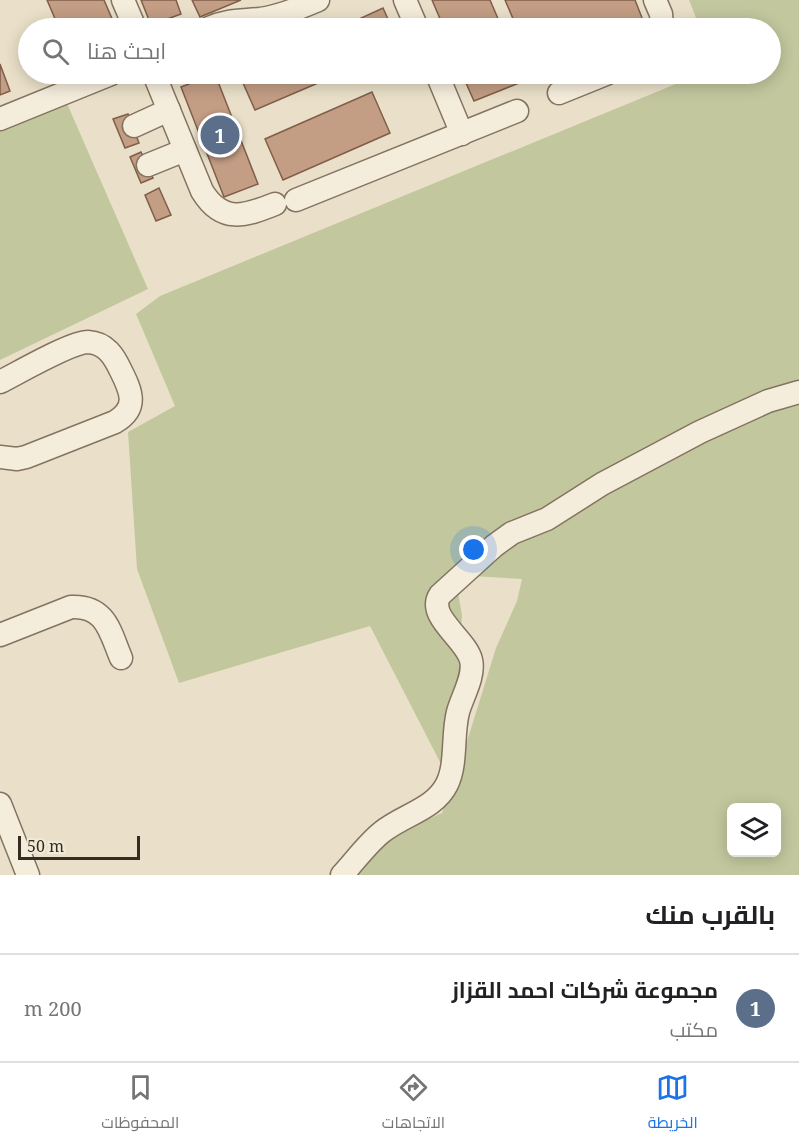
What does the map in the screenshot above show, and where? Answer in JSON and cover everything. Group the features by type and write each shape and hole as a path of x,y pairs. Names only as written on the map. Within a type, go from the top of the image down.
{"lane":[{"path":"123,0 131,18"},
{"path":"264,18 289,12 318,0"},
{"path":"405,0 413,18"},
{"path":"655,0 661,18"},
{"path":"0,119 86,84"},
{"path":"158,84 202,191 214,208 224,213 244,215 286,202 518,111"},
{"path":"440,84 462,134"},
{"path":"559,93 581,84"},
{"path":"134,126 169,110"},
{"path":"148,165 185,150"},
{"path":"0,382 73,346 91,342 99,344 113,355 128,385 131,399 126,413 115,422 26,457 17,459 0,457"},
{"path":"342,875 382,832 436,800 448,783 457,715 472,666 468,652 438,613 436,604 440,595 494,546 512,533 547,519 612,479 700,432 768,401 799,392"},
{"path":"0,635 71,607 81,606 99,614 106,622 121,658"},
{"path":"0,804 28,875"}],"green space":[{"path":"689,0 799,0 799,875 346,875 371,844 442,813 460,764 496,648 517,601 522,579 473,576 456,582 462,615 459,675 449,752 441,764 370,626 179,683 137,569 128,432 175,406 136,314 160,296 676,84 781,84 781,18 696,18"},
{"path":"65,99 148,289 0,360 0,129"}],"building":[{"path":"47,0 104,0 112,18 55,18"},
{"path":"141,0 176,0 181,14 170,18 148,18"},
{"path":"192,0 241,0 200,17"},
{"path":"432,0 490,0 498,18 440,18"},
{"path":"505,0 635,0 642,18 513,18"},
{"path":"383,8 388,18 361,18"},
{"path":"0,64 10,91 0,95"},
{"path":"189,84 219,84 258,184 224,197 181,87"},
{"path":"243,84 316,84 255,110"},
{"path":"466,84 516,84 474,101"},
{"path":"372,92 390,133 283,180 265,139"},
{"path":"128,114 139,143 125,148 113,119"},
{"path":"141,152 153,178 141,183 130,157"},
{"path":"159,188 171,215 156,221 145,195"}],"place":[{"name":"مجموعة شركات احمد القزاز","path":"220,135"}]}
